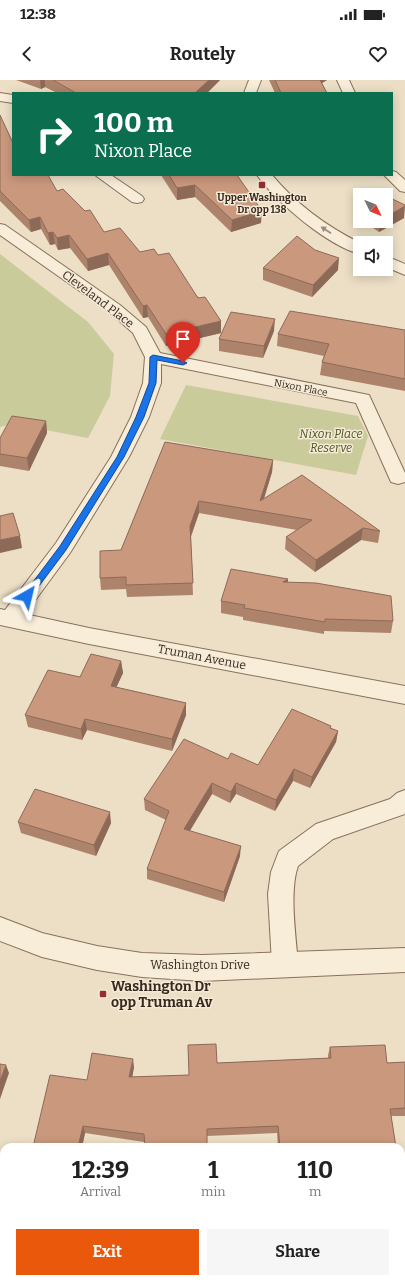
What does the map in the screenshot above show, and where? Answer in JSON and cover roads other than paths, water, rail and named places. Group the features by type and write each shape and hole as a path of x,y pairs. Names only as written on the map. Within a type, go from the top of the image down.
{"street":[{"path":"250,92 255,80"},
{"path":"342,80 348,92"},
{"path":"0,96 12,99"},
{"path":"104,176 137,198"},
{"path":"265,176 287,202 308,219 353,246"},
{"path":"392,176 405,188"},
{"name":"Cleveland Place","path":"0,228 114,308 140,331 153,357 152,383 140,417 120,457 63,548 5,618"},
{"path":"393,264 405,270"},
{"name":"Nixon Place","path":"153,357 363,399 398,478"},
{"name":"Truman Avenue","path":"5,618 405,695"},
{"path":"285,964 281,894 283,872 288,859 325,831 398,806 405,800"},
{"name":"Washington Drive","path":"0,929 42,945 97,958 142,965 202,968 405,960"}],"place":[{"name":"Upper Washington Dr opp 138","path":"262,185"},
{"name":"Washington Dr opp Truman Av","path":"103,994"}],"park label":[{"name":"Nixon Place Reserve","path":"331,441"}]}
